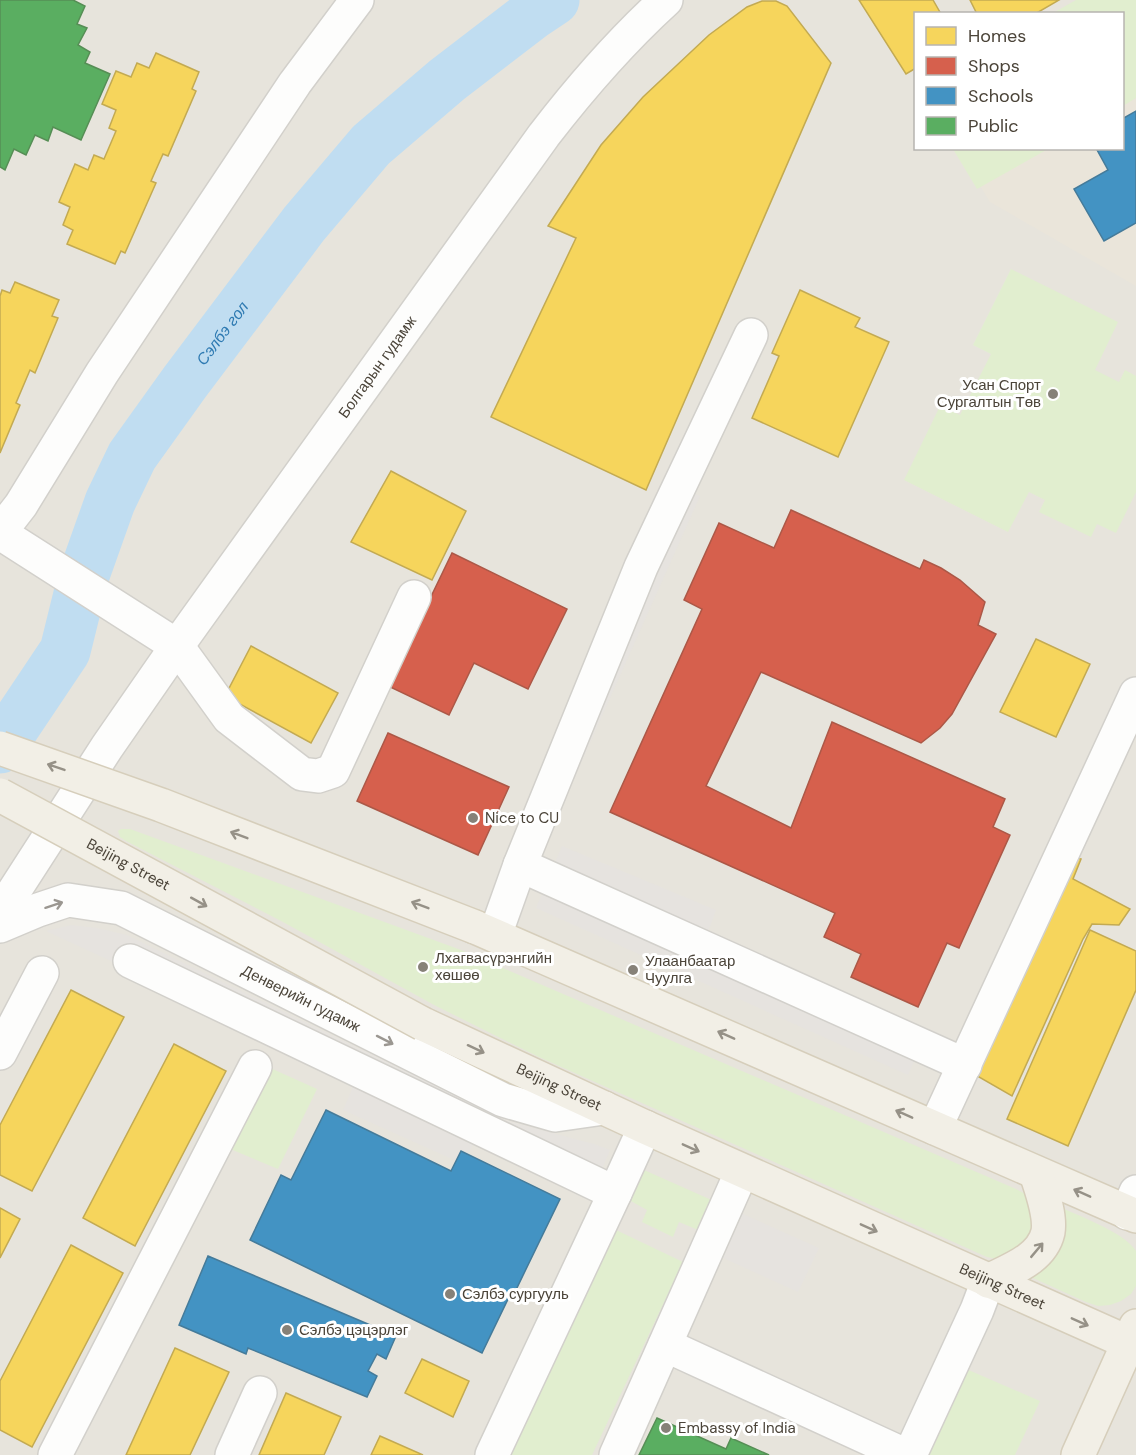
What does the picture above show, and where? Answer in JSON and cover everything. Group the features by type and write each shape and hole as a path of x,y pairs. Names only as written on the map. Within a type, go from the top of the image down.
{"main road":[{"path":"0,748 161,805 485,931 1036,1173 1133,1207"},
{"name":"Beijing Street","path":"0,795 423,1024 645,1127 988,1281 1133,1338"},
{"path":"988,1281 1022,1263 1043,1244 1048,1232 1047,1219 1036,1173"},
{"path":"1078,1455 1133,1338"}],"street":[{"path":"357,0 295,83 102,373 21,505 7,537 163,637 229,718 302,774 318,776 333,771 414,597"},
{"name":"Болгарын гудамж","path":"0,913 107,747 163,637 582,86 625,39 666,0"},
{"path":"485,931 520,865 641,567 751,335"},
{"path":"935,1128 1136,694"},
{"path":"520,865 965,1065"},
{"name":"Денверийн гудамж","path":"0,926 68,900 121,908 503,1100 555,1115 604,1108"},
{"path":"130,961 615,1193"},
{"path":"0,1053 42,973"},
{"path":"55,1455 255,1067"},
{"path":"492,1455 645,1127"},
{"path":"616,1455 742,1171"},
{"path":"665,1345 908,1455 977,1310 988,1281"},
{"path":"232,1455 260,1393"}],"shaded area":[{"path":"0,0 1136,0 1136,1455 0,1455"},
{"path":"1136,0 1136,286 990,202 959,150 1124,150 1124,12"},
{"path":"687,491 700,496 556,819"},
{"path":"562,846 716,910 705,940 922,1043 908,1075 536,908"},
{"path":"71,925 127,935 507,1121 610,1150 592,1193 476,1139 463,1164 343,1110 358,1075 46,931"},
{"path":"732,1209 819,1248 798,1292 712,1253"}],"green space":[{"path":"1076,0 1136,0 1136,98 1124,105 1124,12 1055,12"},
{"path":"954,150 1046,150 977,189"},
{"name":"Усан Спорт Сургалтын Төв","path":"1011,269 1118,322 1095,370 1119,382 1125,370 1136,376 1136,492 1116,533 1097,524 1091,537 1039,512 1045,500 1029,492 1008,532 904,480 940,406 960,415 991,354 973,345"},
{"path":"130,829 461,950 1016,1189 1031,1197 1038,1231 1002,1260 987,1257 539,1057 436,1006 283,922 126,841 120,837 118,831"},
{"path":"268,1067 317,1089 278,1169 228,1148"},
{"path":"644,1170 716,1202 703,1232 679,1222 673,1237 642,1222 647,1210 629,1200"},
{"path":"1053,1204 1110,1230 1130,1244 1136,1251 1136,1286 1131,1294 1110,1305 1098,1306 1022,1273"},
{"path":"616,1230 683,1262 592,1455 510,1455"},
{"path":"964,1368 1040,1401 1015,1455 924,1455"}],"building: Homes":[{"path":"859,0 933,0 940,12 914,12 914,69 906,74"},
{"path":"970,0 1059,0 1038,12 976,12"},
{"path":"762,1 776,1 787,6 831,63 646,490 491,417 576,238 548,226 601,145 643,97 709,35 747,7"},
{"path":"156,53 199,72 192,89 196,91 168,156 163,154 151,181 156,183 125,253 121,251 115,264 67,244 73,230 63,225 70,207 59,202 75,164 88,170 94,155 104,159 116,131 109,128 116,110 102,104 116,71 131,77 137,63 149,68"},
{"path":"15,282 59,300 52,316 58,318 35,373 30,370 16,403 20,405 0,453 0,296 2,290 10,293"},
{"path":"800,290 860,318 855,327 889,342 838,457 752,418 779,356 772,353"},
{"path":"391,471 466,511 432,580 351,542"},
{"path":"1036,639 1090,664 1056,737 1000,712"},
{"path":"251,646 338,693 311,743 225,696"},
{"path":"1072,857 1081,859 1073,879 1130,909 1119,925 1092,924 1083,939 1012,1096 972,1073"},
{"path":"1090,930 1136,951 1136,990 1068,1146 1007,1119"},
{"path":"71,990 124,1017 32,1191 0,1175 0,1125"},
{"path":"174,1044 226,1071 135,1246 83,1218"},
{"path":"0,1208 20,1219 0,1258"},
{"path":"71,1245 123,1273 32,1447 0,1430 0,1381"},
{"path":"175,1348 229,1372 190,1455 126,1455"},
{"path":"422,1359 469,1381 453,1417 405,1393"},
{"path":"286,1393 341,1417 324,1455 259,1455"},
{"path":"380,1436 423,1455 371,1455"}],"building: Shops":[{"path":"791,510 920,569 924,560 941,568 960,580 985,602 978,625 996,634 952,714 940,728 921,743 761,672 706,786 791,828 832,722 1005,799 993,827 1010,835 959,948 947,943 918,1007 851,977 861,954 824,937 835,913 610,812 702,609 684,600 719,523 774,548"},
{"path":"452,553 567,609 528,689 474,663 449,715 388,686"},
{"path":"388,733 509,787 478,855 357,801"}],"building: Schools":[{"path":"1136,111 1136,223 1104,241 1074,189 1108,170 1097,150 1124,150 1124,118"},
{"name":"Сэлбэ сургууль","path":"326,1110 451,1171 461,1151 560,1199 513,1296 510,1295 482,1353 250,1240 281,1175 291,1180"},
{"name":"Сэлбэ цэцэрлэг","path":"208,1256 396,1336 386,1359 377,1354 368,1371 377,1376 367,1397 248,1348 246,1354 179,1325"}],"building: Public":[{"path":"0,0 73,0 85,6 77,24 87,28 78,45 90,52 85,63 110,74 81,140 53,127 48,141 35,135 26,155 14,149 5,170 0,167"},
{"name":"Embassy of India","path":"657,1418 726,1449 731,1438 769,1455 639,1455"}],"waterway":[{"name":"Сэлбэ гол","path":"0,748 65,651 83,578 110,502 132,456 185,382 304,224 371,145 447,80 554,0"}],"place":[{"name":"Усан Спорт Сургалтын Төв","path":"1053,394"},
{"name":"Nice to CU","path":"473,818"},
{"name":"Лхагвасүрэнгийн хөшөө","path":"423,967"},
{"name":"Улаанбаатар Чуулга","path":"633,970"},
{"name":"Сэлбэ сургууль","path":"450,1294"},
{"name":"Сэлбэ цэцэрлэг","path":"287,1330"},
{"name":"Embassy of India","path":"666,1428"}]}
